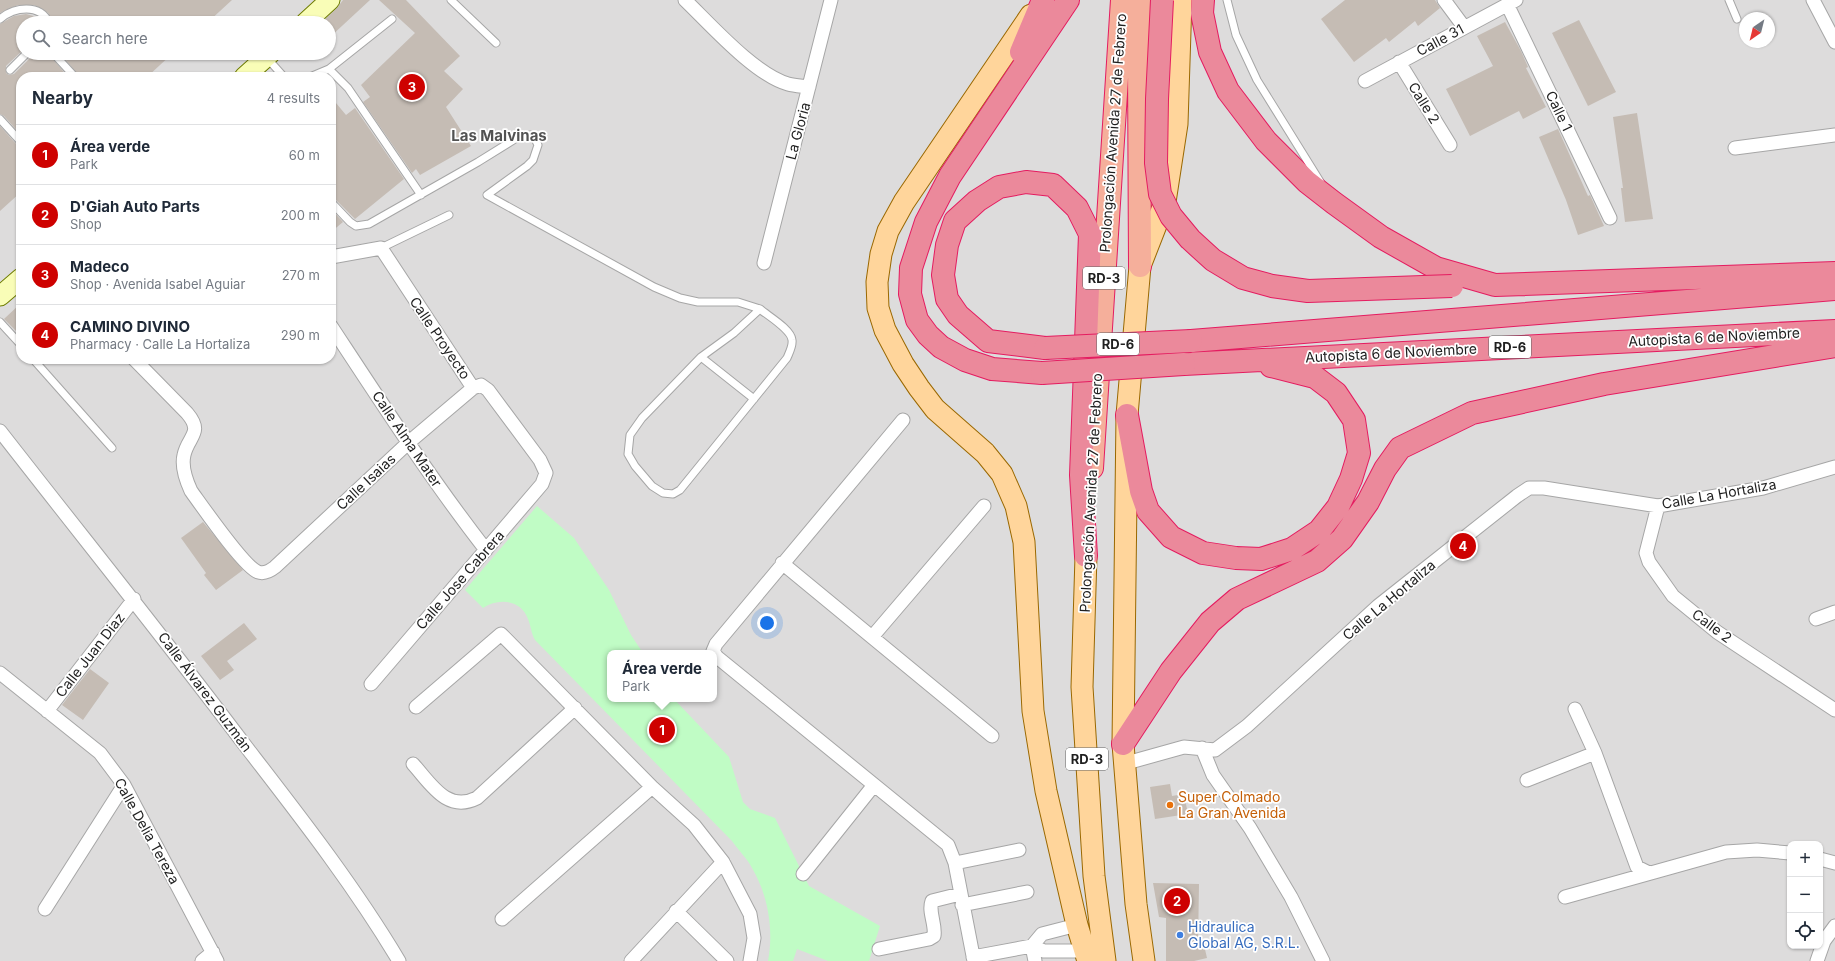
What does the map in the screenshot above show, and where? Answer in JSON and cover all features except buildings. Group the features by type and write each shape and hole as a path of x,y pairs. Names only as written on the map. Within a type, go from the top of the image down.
{"highway":[{"path":"998,104 1042,0"},
{"path":"998,104 1068,0"},
{"name":"Prolongación Avenida 27 de Febrero","path":"1086,556 1122,0"},
{"name":"Prolongación Avenida 27 de Febrero","path":"1140,266 1139,64 1143,0"},
{"path":"1162,0 1157,99 1156,163 1160,194 1171,216 1190,239 1213,260 1243,278 1272,286 1308,291 1835,273"},
{"path":"1202,0 1202,13 1210,52 1228,91 1266,141 1307,182 1381,237 1436,268 1495,285"},
{"name":"Autopista 6 de Noviembre","path":"998,104 950,176 926,222 910,268 910,294 917,320 928,335 941,347 965,360 992,368 1042,373 1249,360 1835,331"},
{"name":"Autopista 6 de Noviembre","path":"1086,556 1082,475 1090,234 1077,208 1053,185 1026,182 1000,187 977,201 955,221 947,246 943,275 947,299 958,315 988,341 1045,348 1191,341 1835,289"},
{"path":"1123,754 1171,670 1210,622 1237,598 1317,561 1342,539 1368,502 1385,469 1400,448 1472,413 1604,384 1835,346"},
{"path":"1126,415 1141,491 1148,511 1171,537 1203,553 1236,558 1260,559 1292,549 1319,531 1338,507 1351,479 1359,453 1354,420 1336,394 1315,377 1249,360"}],"main road":[{"path":"313,16 330,0"},
{"path":"1042,0 904,202 888,231 881,254 877,282 878,308 885,330 903,364 935,409 985,453 1002,474 1016,506 1024,542 1033,711 1046,791 1077,925 1086,956"},
{"name":"Prolongación Avenida 27 de Febrero","path":"1144,961 1136,904 1123,754 1126,415 1140,266 1165,202 1177,124 1181,0"},
{"path":"250,72 263,60"},
{"path":"0,296 16,282"},
{"name":"Prolongación Avenida 27 de Febrero","path":"1086,556 1082,687 1094,876 1105,961"}],"street":[{"path":"685,0 749,62 768,75 787,84 809,87"},
{"name":"La Gloria","path":"764,263 832,0"},
{"path":"1444,0 1464,27"},
{"path":"1813,0 1835,42"},
{"name":"Calle 31","path":"1365,81 1512,2"},
{"name":"Calle 1","path":"1512,2 1610,218"},
{"name":"Calle 2","path":"1399,62 1450,145"},
{"path":"1735,148 1835,135"},
{"path":"336,255 380,248"},
{"name":"Calle Proyecto","path":"380,248 473,388 482,385 488,390 540,460 546,474"},
{"name":"Calle Alma Mater","path":"336,334 408,443 486,550"},
{"name":"Calle Isaias","path":"139,364 195,423 195,432 184,454 183,464 187,483 191,491 244,560 259,572 264,573 275,568 408,443 473,388"},
{"path":"713,650 716,644 782,563 903,420"},
{"name":"Calle Álvarez Guzmán","path":"0,431 134,599 323,846 375,921 398,961"},
{"name":"Calle La Hortaliza","path":"1123,754 1184,747 1215,750 1247,726 1378,606 1516,496 1529,488 1544,488 1658,506 1764,488 1835,467"},
{"name":"Calle Jose Cabrera","path":"371,684 542,484 546,474"},
{"path":"872,637 984,506"},
{"name":"Calle 2","path":"1658,506 1646,553 1649,562 1673,596 1717,632 1835,710"},
{"path":"782,563 992,736"},
{"name":"Calle Juan Diaz","path":"47,711 134,599"},
{"path":"1816,619 1835,612"},
{"path":"416,707 501,634 652,787 694,826 723,862 750,914 754,938 750,961"},
{"path":"717,657 948,845 955,864 973,959 1032,946 1044,951 1086,956"},
{"name":"Calle Delia Tereza","path":"0,673 100,753 124,785 215,957"},
{"path":"413,764 441,795 452,801 461,803 469,802 477,798 575,708"},
{"path":"1576,709 1595,753 1637,867 1650,873"},
{"path":"1202,748 1213,775 1250,828 1291,897 1323,961"},
{"path":"1527,780 1595,753"},
{"path":"44,909 124,785"},
{"path":"802,874 874,785"},
{"path":"502,919 652,787"},
{"path":"955,864 1019,850"},
{"path":"1565,897 1726,852 1757,850 1787,853"},
{"path":"1823,860 1835,863"},
{"path":"630,961 723,862"},
{"path":"879,949 929,939 934,936 935,931 930,906 932,901 961,900 1027,892"},
{"path":"676,911 727,961"},
{"path":"1032,946 1042,934 1077,925"},
{"path":"1817,961 1824,941 1835,926"},
{"path":"1032,946 1035,961"},
{"path":"202,961 215,957"}],"lane":[{"path":"451,0 496,42"},
{"path":"1227,0 1236,35 1258,80 1334,203"},
{"path":"1729,0 1737,19"},
{"path":"0,19 17,10 29,8 44,16"},
{"path":"321,72 329,68 392,19"},
{"path":"10,70 20,60"},
{"path":"59,60 70,72"},
{"path":"272,60 281,72"},
{"path":"329,68 333,72"},
{"path":"336,75 348,88 421,195"},
{"path":"0,119 16,137"},
{"path":"336,207 356,226 369,224 515,139 530,135 535,139 538,145 533,160 527,166 487,194 654,288 680,298 698,302 738,302 760,309 788,331 792,339 792,348 787,358 680,490 673,494 663,493 652,486 635,466 628,454 630,435 642,418 701,357 734,333 760,309"},
{"path":"380,248 449,215"},
{"path":"0,322 16,340"},
{"path":"701,357 754,399"},
{"path":"37,364 112,448"}],"shaded area":[{"path":"0,0 1835,0 1835,961 0,961"}],"green space":[{"path":"537,506 574,538 609,590 631,635 641,650 607,650 607,702 677,702 729,757 743,802 750,809 775,818 809,886 880,926 869,961 828,961 797,949 793,961 768,961 770,949 770,925 766,901 758,878 750,864 732,841 535,640 525,612 520,607 508,602 502,602 483,608 465,590"}],"place":[{"name":"Madeco","path":"412,87"},
{"name":"CAMINO DIVINO","path":"1463,546"},
{"name":"Área verde","path":"662,730"},
{"name":"Super Colmado La Gran Avenida","path":"1170,805"},
{"name":"D'Giah Auto Parts","path":"1177,901"},
{"name":"Hidraulica Global AG, S.R.L.","path":"1180,935"}],"district":[{"name":"Las Malvinas","path":"499,136"}]}
